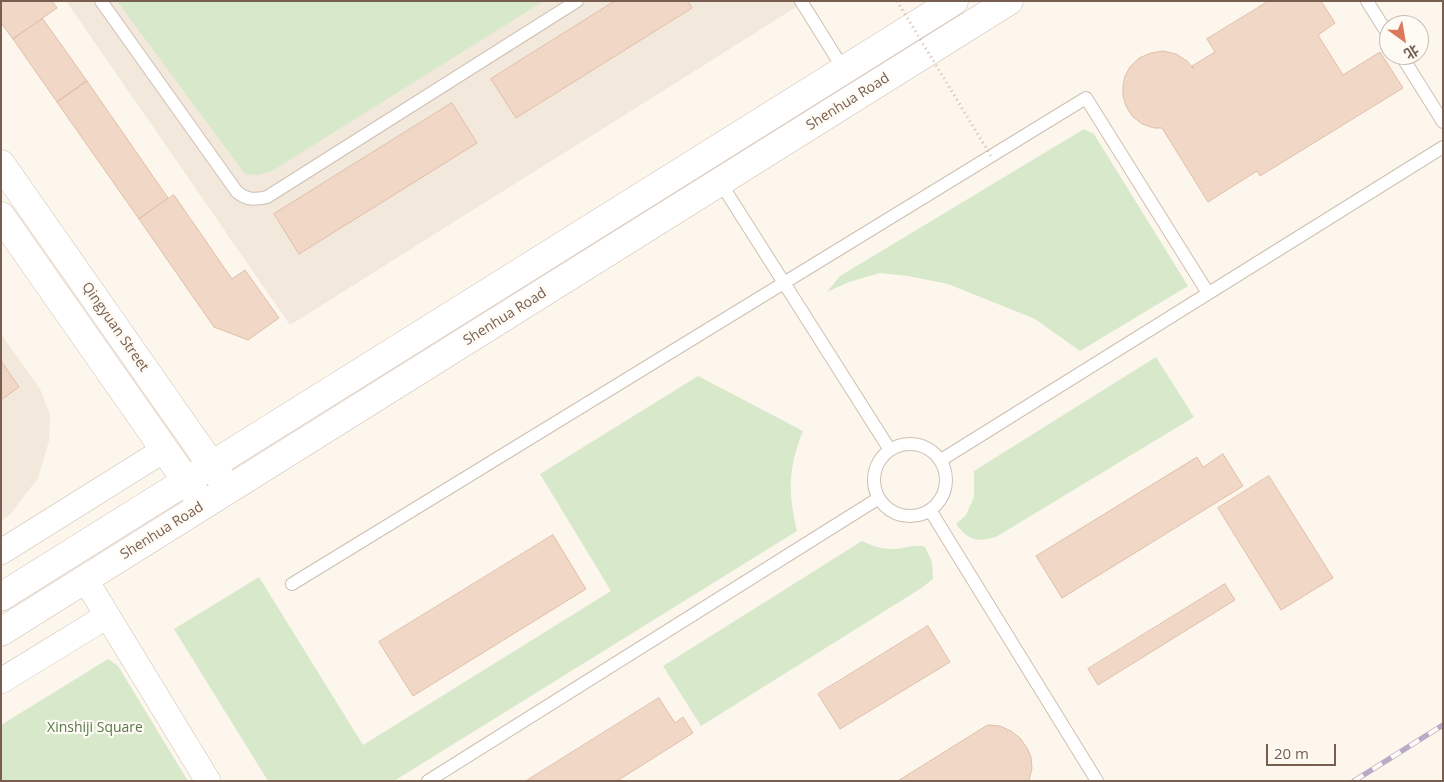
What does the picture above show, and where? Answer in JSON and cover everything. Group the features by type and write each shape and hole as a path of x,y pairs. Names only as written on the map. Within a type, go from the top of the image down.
{"main road":[{"name":"Shenhua Road","path":"1,597 954,1"},
{"name":"Shenhua Road","path":"1,632 1009,1"},
{"name":"Qingyuan Street","path":"1,164 229,490"},
{"path":"1,216 203,505"}],"street":[{"path":"1,552 164,450"},
{"path":"85,579 208,781"},
{"path":"1,682 107,616"}],"lane":[{"path":"101,1 238,192 243,197 255,200 267,197 577,1"},
{"path":"801,1 844,70"},
{"path":"1367,1 1379,20"},
{"path":"1407,65 1443,122"},
{"path":"292,584 1086,98 1208,293"},
{"path":"940,460 1443,147"},
{"path":"720,182 890,450"},
{"path":"909,443 921,445 932,451 940,460 946,475 945,492 939,502 930,510 920,515 908,516 896,513 886,507 879,498 874,487 874,474 878,462 890,450 896,446 909,443"},
{"path":"428,781 879,498"},
{"path":"930,510 1097,781"}],"path":[{"path":"897,1 990,156"}],"shaded area":[{"path":"66,1 806,1 290,325"},
{"path":"1,334 40,389 50,415 49,441 38,478 12,512 1,522"}],"green space":[{"path":"117,1 544,1 272,171 258,175 245,174"},
{"path":"1084,129 1094,134 1188,286 1080,351 1035,319 948,284 908,276 880,273 849,282 827,292 840,276"},
{"path":"1156,357 1194,417 996,537 973,539 961,530 956,524 966,515 974,497 974,471"},
{"path":"698,376 803,431 794,457 791,480 792,504 797,531 394,781 268,781 174,629 259,577 363,745 611,591 540,474"},
{"path":"862,541 889,549 925,547 932,562 933,579 701,726 663,666"},
{"name":"Xinshiji Square","path":"108,659 118,666 188,781 1,781 1,725"}],"building":[{"path":"1,1 52,1 57,8 13,39 1,23"},
{"path":"615,1 688,1 692,8 516,118 491,79"},
{"path":"1269,1 1321,1 1335,23 1318,35 1343,75 1379,53 1379,65 1388,65 1403,88 1260,176 1257,171 1208,202 1162,128 1154,128 1142,124 1132,116 1123,96 1125,76 1130,67 1139,58 1163,51 1176,54 1187,61 1194,69 1192,66 1215,52 1207,39"},
{"path":"43,19 87,81 57,102 13,39"},
{"path":"87,81 168,198 139,219 57,102"},
{"path":"452,103 477,143 299,254 274,214"},
{"path":"174,195 232,279 245,270 279,318 248,340 214,327 139,219"},
{"path":"1,361 19,387 1,400"},
{"path":"1223,454 1243,486 1062,598 1036,556 1197,457 1203,467"},
{"path":"1269,476 1333,578 1281,610 1218,508"},
{"path":"553,535 586,589 413,696 379,642"},
{"path":"1225,584 1235,600 1098,685 1088,669"},
{"path":"928,626 950,662 840,729 818,694"},
{"path":"659,698 675,723 683,717 693,733 617,781 526,781"},
{"path":"988,725 1000,726 1020,738 1031,757 1032,768 1029,781 898,781"}],"railway":[{"path":"1354,781 1443,725"}]}
